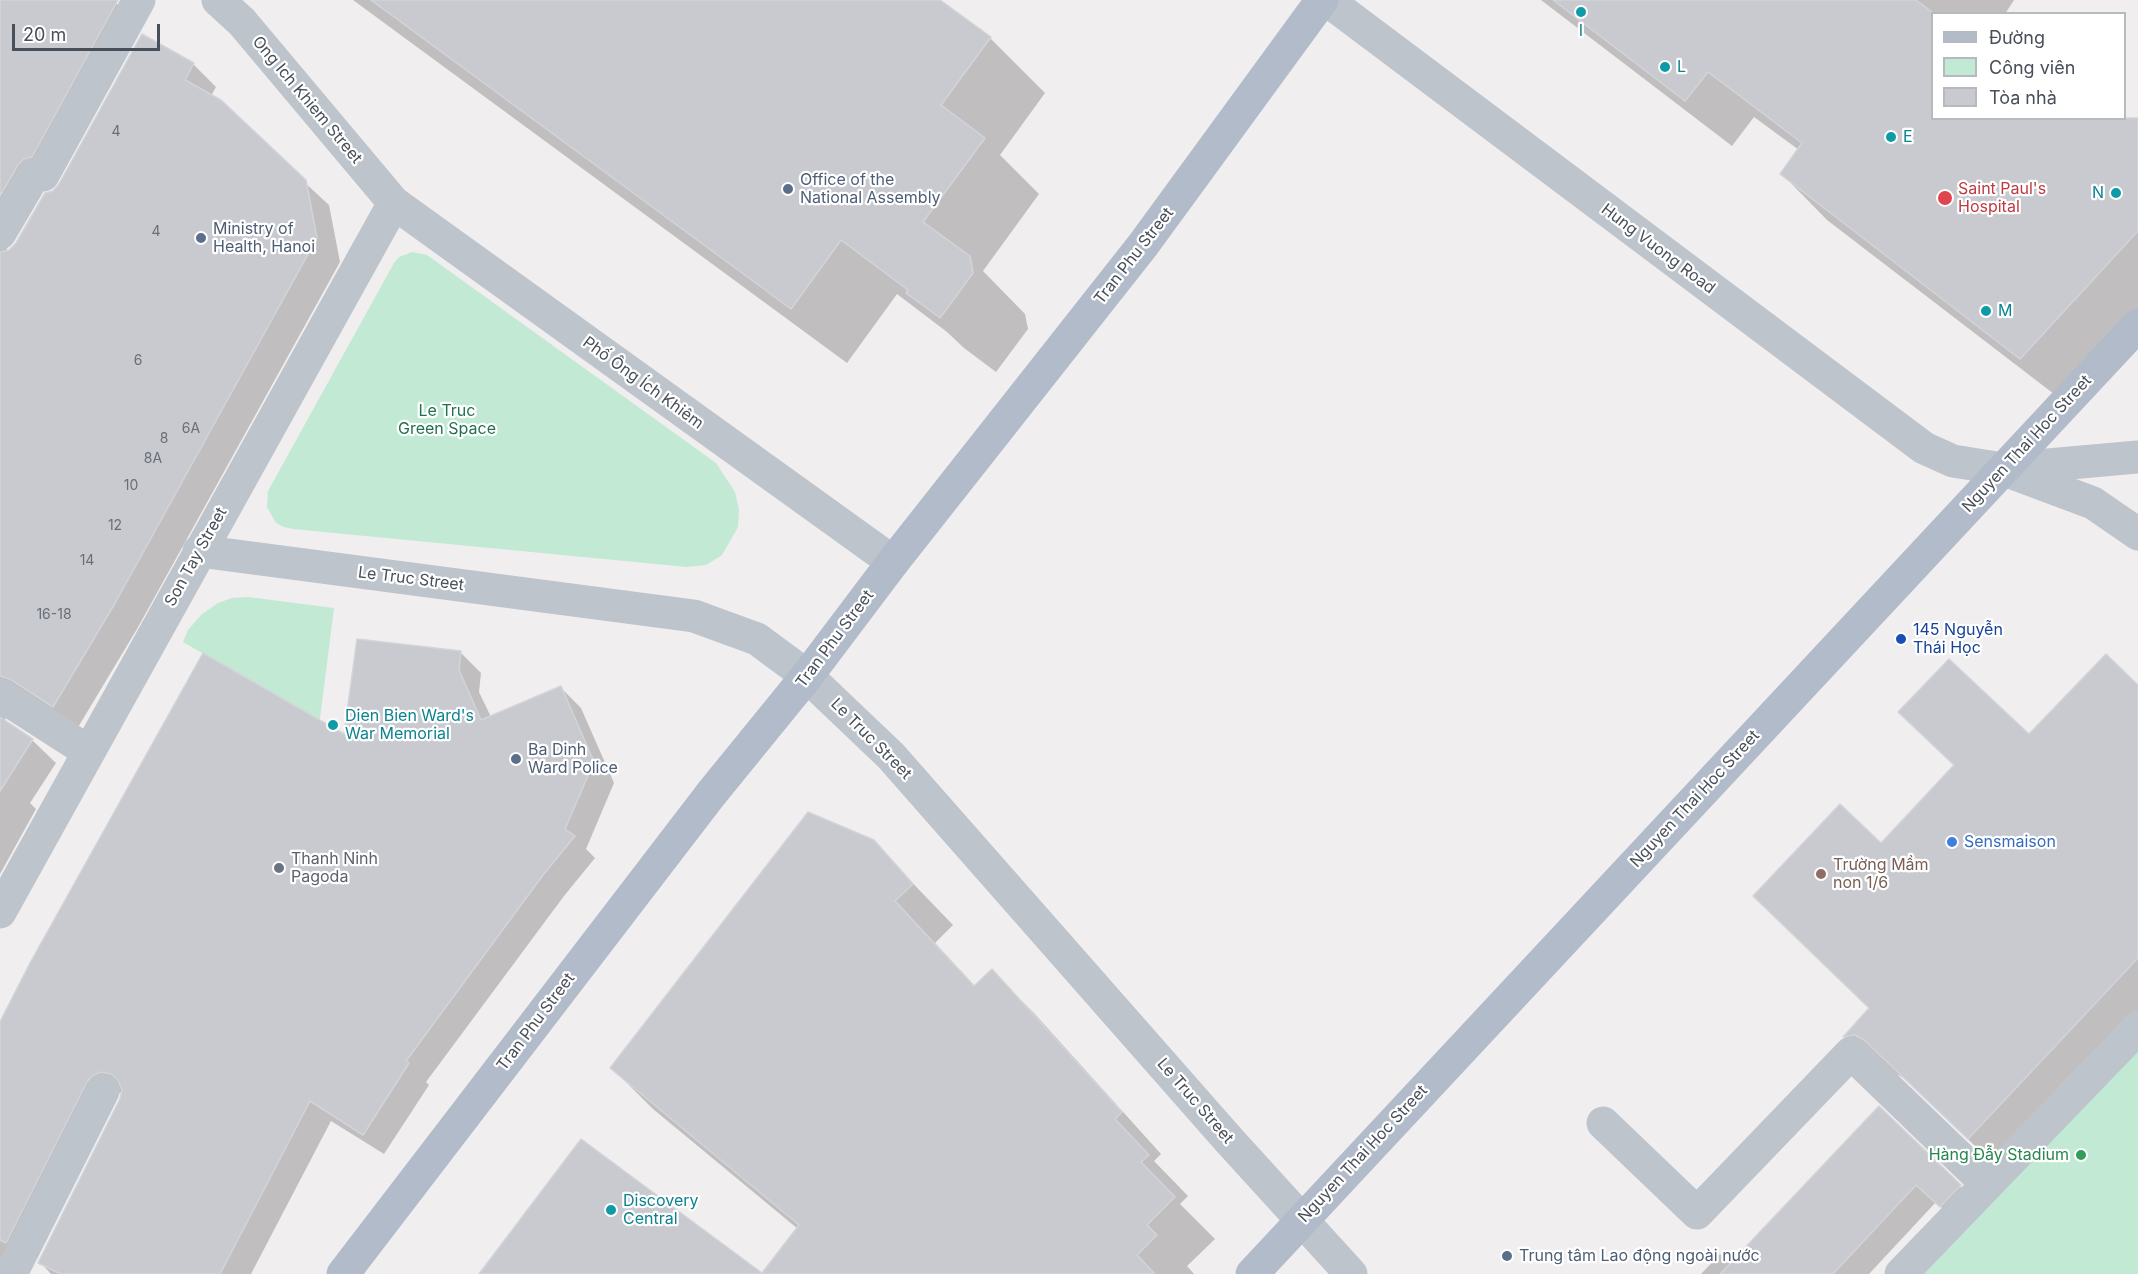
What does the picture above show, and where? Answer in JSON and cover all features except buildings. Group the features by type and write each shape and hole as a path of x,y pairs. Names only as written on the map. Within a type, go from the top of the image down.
{"main road":[{"name":"Tran Phu Street","path":"343,1274 711,794 807,676 893,562 1143,245 1322,0"},
{"name":"Nguyen Thai Hoc Street","path":"1252,1274 2138,325"}],"street":[{"path":"0,233 34,175 43,175 139,0"},
{"name":"Ong Ich Khiem Street","path":"218,0 242,22 394,203"},
{"name":"Hung Vuong Road","path":"1327,0 1924,448 1953,461 2003,470"},
{"name":"Son Tay Street","path":"0,912 394,203"},
{"name":"Phố Ông Ích Khiêm","path":"394,203 893,562"},
{"path":"2003,470 2138,457"},
{"path":"2003,470 2093,503 2138,534"},
{"name":"Le Truc Street","path":"200,551 694,616 758,639 807,676 891,756 1301,1221 1351,1274"},
{"path":"0,695 89,752"},
{"path":"1901,1274 2138,1028"},
{"path":"1603,1123 1697,1214 1851,1053 1987,1184"},
{"path":"11,1271 103,1091"}],"green space":[{"name":"Le Truc Green Space","path":"412,252 427,255 716,463 735,492 739,510 738,527 722,555 706,565 687,567 293,529 276,523 267,507 268,491 394,263 399,257"},
{"path":"248,597 334,608 318,734 279,697 183,642 188,630 201,615 218,603 232,598"},
{"name":"Hàng Ðẫy Stadium","path":"2138,1036 2138,1274 1910,1274"}],"place":[{"name":"I","path":"1581,12"},
{"name":"L","path":"1665,67"},
{"name":"E","path":"1891,137"},
{"name":"Office of the National Assembly","path":"788,189"},
{"name":"N","path":"2116,193"},
{"name":"Saint Paul's Hospital","path":"1945,198"},
{"name":"Ministry of Health, Hanoi","path":"201,238"},
{"name":"M","path":"1986,311"},
{"name":"145 Nguyễn Thái Học","path":"1901,639"},
{"name":"Dien Bien Ward's War Memorial","path":"333,725"},
{"name":"Ba Dinh Ward Police","path":"516,759"},
{"name":"Sensmaison","path":"1952,842"},
{"name":"Thanh Ninh Pagoda","path":"279,868"},
{"name":"Trường Mầm non 1/6","path":"1821,874"},
{"name":"Hàng Ðẫy Stadium","path":"2081,1155"},
{"name":"Discovery Central","path":"611,1210"},
{"name":"Trung tâm Lao động ngoài nước","path":"1507,1256"}]}
